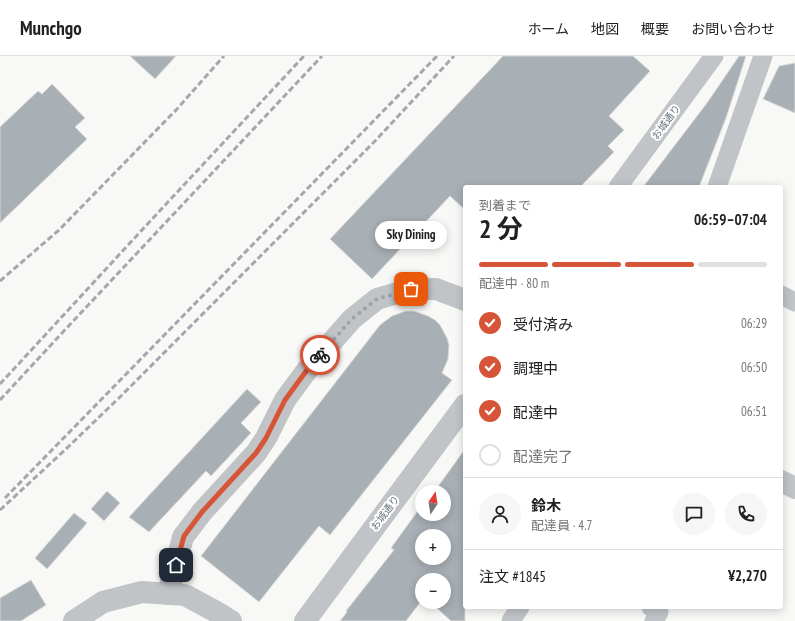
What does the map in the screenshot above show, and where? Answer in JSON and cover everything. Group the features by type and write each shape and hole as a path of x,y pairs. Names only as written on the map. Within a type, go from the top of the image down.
{"street":[{"name":"お城通り","path":"619,185 714,56"},
{"path":"718,185 763,56"},
{"path":"168,594 184,536 202,512 256,453 266,438 285,400 307,370 352,319 377,299 411,289 436,289 463,299"},
{"path":"783,297 795,302"},
{"name":"お城通り","path":"305,621 463,408"},
{"path":"783,482 795,488"},
{"path":"74,621 103,602 142,592 185,595 231,621"},
{"path":"511,621 519,609"},
{"path":"654,621 659,612 655,609"}],"building":[{"path":"130,56 176,56 155,79"},
{"path":"503,56 633,56 650,71 609,116 624,130 608,146 614,152 582,185 463,185 463,208 450,196 372,279 330,239"},
{"path":"739,56 746,56 726,118 700,185 645,185 707,103"},
{"path":"795,63 795,113 763,99 779,66"},
{"path":"52,84 85,118 75,127 87,139 0,223 0,127 38,91 42,94"},
{"path":"406,311 414,311 428,316 440,325 449,345 448,359 442,373 452,380 330,535 319,526 259,602 201,556 380,325 392,316"},
{"path":"247,389 261,402 241,423 251,433 211,476 206,471 149,532 129,517"},
{"path":"463,452 463,609 465,609 465,621 451,621 438,609 451,609 451,573 415,573 415,609 406,621 340,621 347,612 346,611 394,550 391,548 415,515 415,521 451,521 451,485 439,485"},
{"path":"107,491 120,503 104,521 91,509"},
{"path":"74,513 87,523 47,569 35,558"},
{"path":"31,580 46,605 21,621 0,621 0,598"}],"railway":[{"path":"0,281 59,230 177,109 224,56"},
{"path":"0,384 304,56"},
{"path":"0,400 322,56"},
{"path":"5,498 437,56"},
{"path":"0,510 121,396 376,140 454,56"}],"way so far":[{"path":"320,355 352,319 377,299 411,289"}],"place":[{"name":"Sky Dining","path":"411,289"}],"route":[{"path":"176,565 184,536 202,512 256,453 266,438 285,400 320,355"}]}
